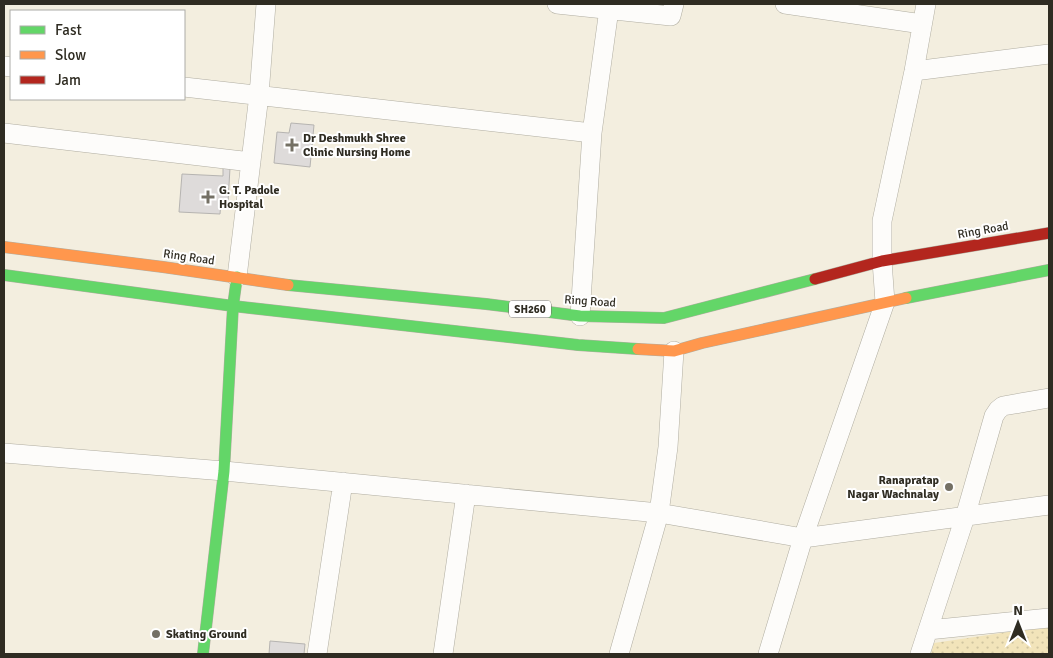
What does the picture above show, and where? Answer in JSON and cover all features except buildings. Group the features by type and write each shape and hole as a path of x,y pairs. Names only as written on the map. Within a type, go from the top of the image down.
{"main road":[{"name":"Ring Road","path":"4,247 296,286 486,304 580,316 664,318 882,261 1049,232"},
{"path":"4,275 233,306 578,345 674,351 885,302 1049,270"},
{"path":"203,654 224,471 233,306 237,278"}],"street":[{"path":"237,278 259,95 266,4"},
{"path":"558,4 671,16 674,4"},
{"path":"788,4 922,24"},
{"path":"768,654 803,538 885,302 882,221 914,71 926,4"},
{"path":"580,316 592,133 609,9"},
{"path":"914,71 1049,54"},
{"path":"185,87 592,133"},
{"path":"4,133 250,162"},
{"path":"619,654 659,513 668,447 674,351"},
{"path":"920,654 965,516 994,416 1004,406 1049,398"},
{"path":"4,454 224,471 659,513 803,538 1049,505"},
{"path":"317,654 343,482"},
{"path":"444,654 466,494"},
{"path":"928,630 1049,618"}],"shaded area":[{"path":"1049,626 1049,654 931,654 934,643"}],"traffic: fast":[{"path":"906,298 1049,270"},
{"path":"4,275 233,306 578,345 638,349"},
{"path":"203,654 224,471 233,306 237,277"},
{"path":"288,285 486,304 580,316 664,318 815,279"}],"traffic: slow":[{"path":"4,247 288,285"},
{"path":"638,349 674,351 702,343 906,298"}],"traffic: jam":[{"path":"815,279 882,261 1049,233"}],"place":[{"name":"Dr Deshmukh Shree Clinic Nursing Home","path":"292,145"},
{"name":"G. T. Padole Hospital","path":"208,197"},
{"name":"Ranapratap Nagar Wachnalay","path":"949,487"},
{"name":"Skating Ground","path":"156,634"}]}
